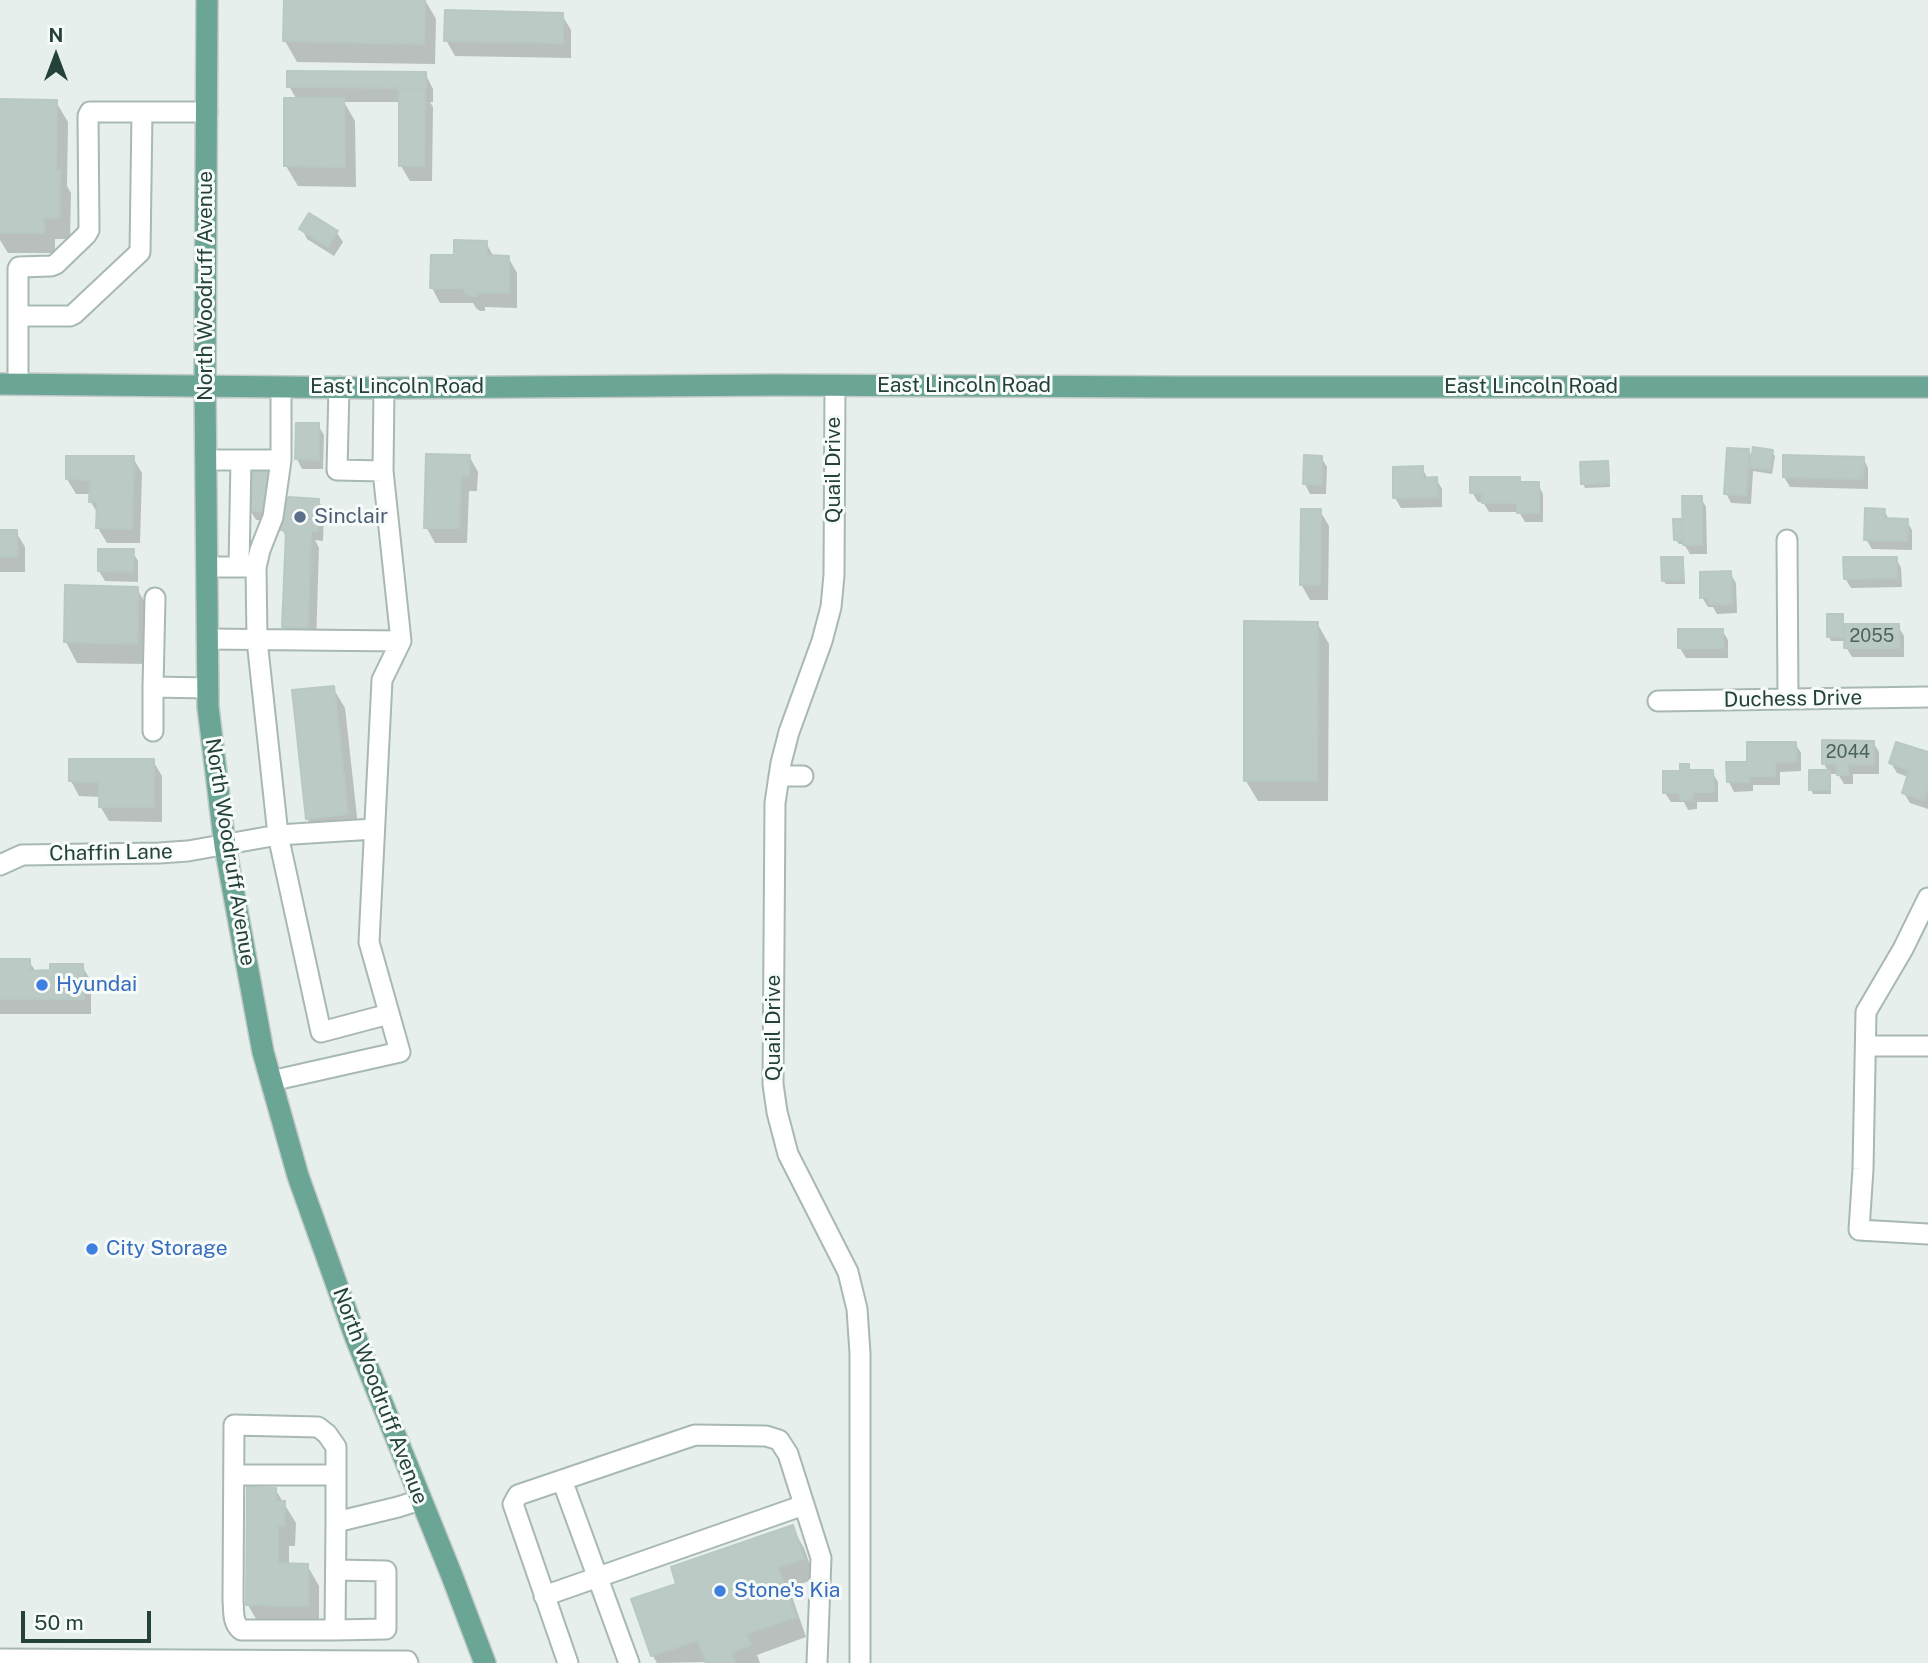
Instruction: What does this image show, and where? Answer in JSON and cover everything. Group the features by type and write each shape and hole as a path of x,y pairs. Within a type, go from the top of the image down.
{"main road":[{"name":"North Woodruff Avenue","path":"207,0 205,386 208,707 225,846 262,1052 298,1175 355,1336 485,1663"},
{"name":"East Lincoln Road","path":"9,384 384,388 835,385 1928,387"}],"street":[{"path":"9,384 18,316 19,267 56,264 89,230 90,112 207,112"},
{"path":"18,316 74,314 141,252 142,112"},
{"name":"Quail Drive","path":"835,385 834,575 831,607 822,641 789,732 775,803 773,1084 788,1154 848,1272 857,1309 860,1353 860,1663"},
{"path":"247,567 260,550 273,516 281,460 281,387"},
{"path":"339,387 337,470 383,471"},
{"path":"271,1081 400,1052 369,942 382,680 401,641 383,471 384,388"},
{"path":"206,460 281,460"},
{"path":"241,460 247,567 278,835 321,1032 389,1014"},
{"path":"1787,540 1788,698"},
{"path":"207,567 247,567"},
{"path":"153,731 155,598"},
{"path":"208,639 401,641"},
{"path":"153,687 208,688"},
{"name":"Duchess Drive","path":"1658,701 1928,697"},
{"path":"779,776 803,776"},
{"name":"Chaffin Lane","path":"0,865 22,855 159,853 225,846 278,835 374,829"},
{"path":"1928,898 1903,949 1866,1012 1859,1230 1928,1234"},
{"path":"1866,1046 1928,1046"},
{"path":"335,1630 336,1447 318,1427 234,1425 233,1600 236,1626 241,1630 335,1630 386,1629 386,1571 336,1570"},
{"path":"568,1663 513,1504 518,1495 695,1435 766,1436 779,1440 788,1454 821,1558 812,1661"},
{"path":"234,1475 336,1475"},
{"path":"562,1480 629,1663"},
{"path":"337,1522 420,1500"},
{"path":"544,1596 804,1506"},
{"path":"2,1660 408,1663"}],"building":[{"path":"284,0 425,0 424,44 283,41"},
{"path":"445,10 563,13 563,43 444,41"},
{"path":"287,71 426,72 426,88 287,87"},
{"path":"399,90 425,90 424,166 399,166"},
{"path":"284,98 344,98 345,167 284,166"},
{"path":"0,99 57,100 56,170 60,170 59,218 44,218 44,233 0,233"},
{"path":"309,213 338,231 328,247 299,229"},
{"path":"454,240 487,241 487,255 509,256 509,293 477,293 477,296 470,296 463,288 430,288 431,255 454,255"},
{"path":"296,423 319,423 319,460 295,459"},
{"path":"1753,447 1773,450 1770,470 1750,467"},
{"path":"1727,448 1749,449 1746,495 1724,494"},
{"path":"426,454 470,455 469,476 461,476 459,528 424,528"},
{"path":"1304,455 1322,456 1322,485 1303,484"},
{"path":"1783,455 1864,457 1863,479 1783,477"},
{"path":"66,456 134,456 132,529 96,528 97,502 89,502 90,480 66,479"},
{"path":"1608,461 1609,483 1581,484 1580,462"},
{"path":"1423,466 1423,478 1437,477 1438,497 1393,498 1393,467"},
{"path":"249,471 270,471 269,511 248,511"},
{"path":"1470,477 1520,477 1520,482 1539,482 1539,513 1517,513 1517,503 1482,503 1482,493 1470,493"},
{"path":"1682,496 1702,496 1702,545 1683,545"},
{"name":"Sinclair","path":"289,497 319,499 318,531 280,530 281,504"},
{"path":"1865,508 1885,509 1884,518 1908,519 1907,541 1864,540"},
{"path":"1301,509 1321,509 1320,585 1300,585"},
{"path":"1673,519 1681,519 1682,540 1674,540"},
{"path":"0,530 17,530 17,557 0,557"},
{"path":"286,530 311,531 308,628 282,627"},
{"path":"98,549 134,549 133,572 98,571"},
{"path":"1661,557 1683,557 1683,580 1662,581"},
{"path":"1843,557 1897,557 1897,578 1844,579"},
{"path":"1731,571 1732,604 1709,604 1709,597 1700,598 1700,572"},
{"path":"65,585 138,587 137,644 64,642"},
{"path":"1827,614 1843,614 1843,637 1827,637"},
{"path":"1244,621 1318,622 1317,781 1244,781"},
{"path":"1845,624 1899,624 1899,648 1844,648"},
{"path":"1678,629 1723,629 1723,648 1678,648"},
{"path":"334,686 348,814 306,819 292,690"},
{"path":"1822,740 1874,741 1874,764 1848,764 1848,775 1837,775 1837,764 1822,764"},
{"path":"1747,742 1796,742 1796,762 1775,762 1775,776 1749,776 1749,782 1727,782 1726,762 1747,762"},
{"path":"1896,742 1928,752 1928,788 1924,800 1902,793 1909,770 1889,763"},
{"path":"69,759 154,759 154,807 99,807 99,782 69,781"},
{"path":"1680,764 1689,764 1689,770 1713,770 1714,792 1692,792 1692,800 1680,800 1680,793 1663,793 1663,771 1680,771"},
{"path":"1809,770 1830,770 1830,790 1809,790"},
{"name":"Hyundai","path":"0,959 30,959 30,971 50,970 50,964 83,964 84,999 0,999"},
{"path":"247,1487 276,1488 276,1501 285,1501 284,1526 278,1525 278,1563 308,1564 308,1606 246,1605"},
{"name":"Stone's Kia","path":"793,1525 804,1559 778,1567 796,1617 746,1634 751,1645 731,1652 735,1663 706,1663 698,1640 651,1656 631,1599 676,1584 671,1567"}],"place":[{"name":"Sinclair","path":"300,517"},
{"name":"Hyundai","path":"42,985"},
{"name":"City Storage","path":"92,1249"},
{"name":"Stone's Kia","path":"720,1591"}]}
